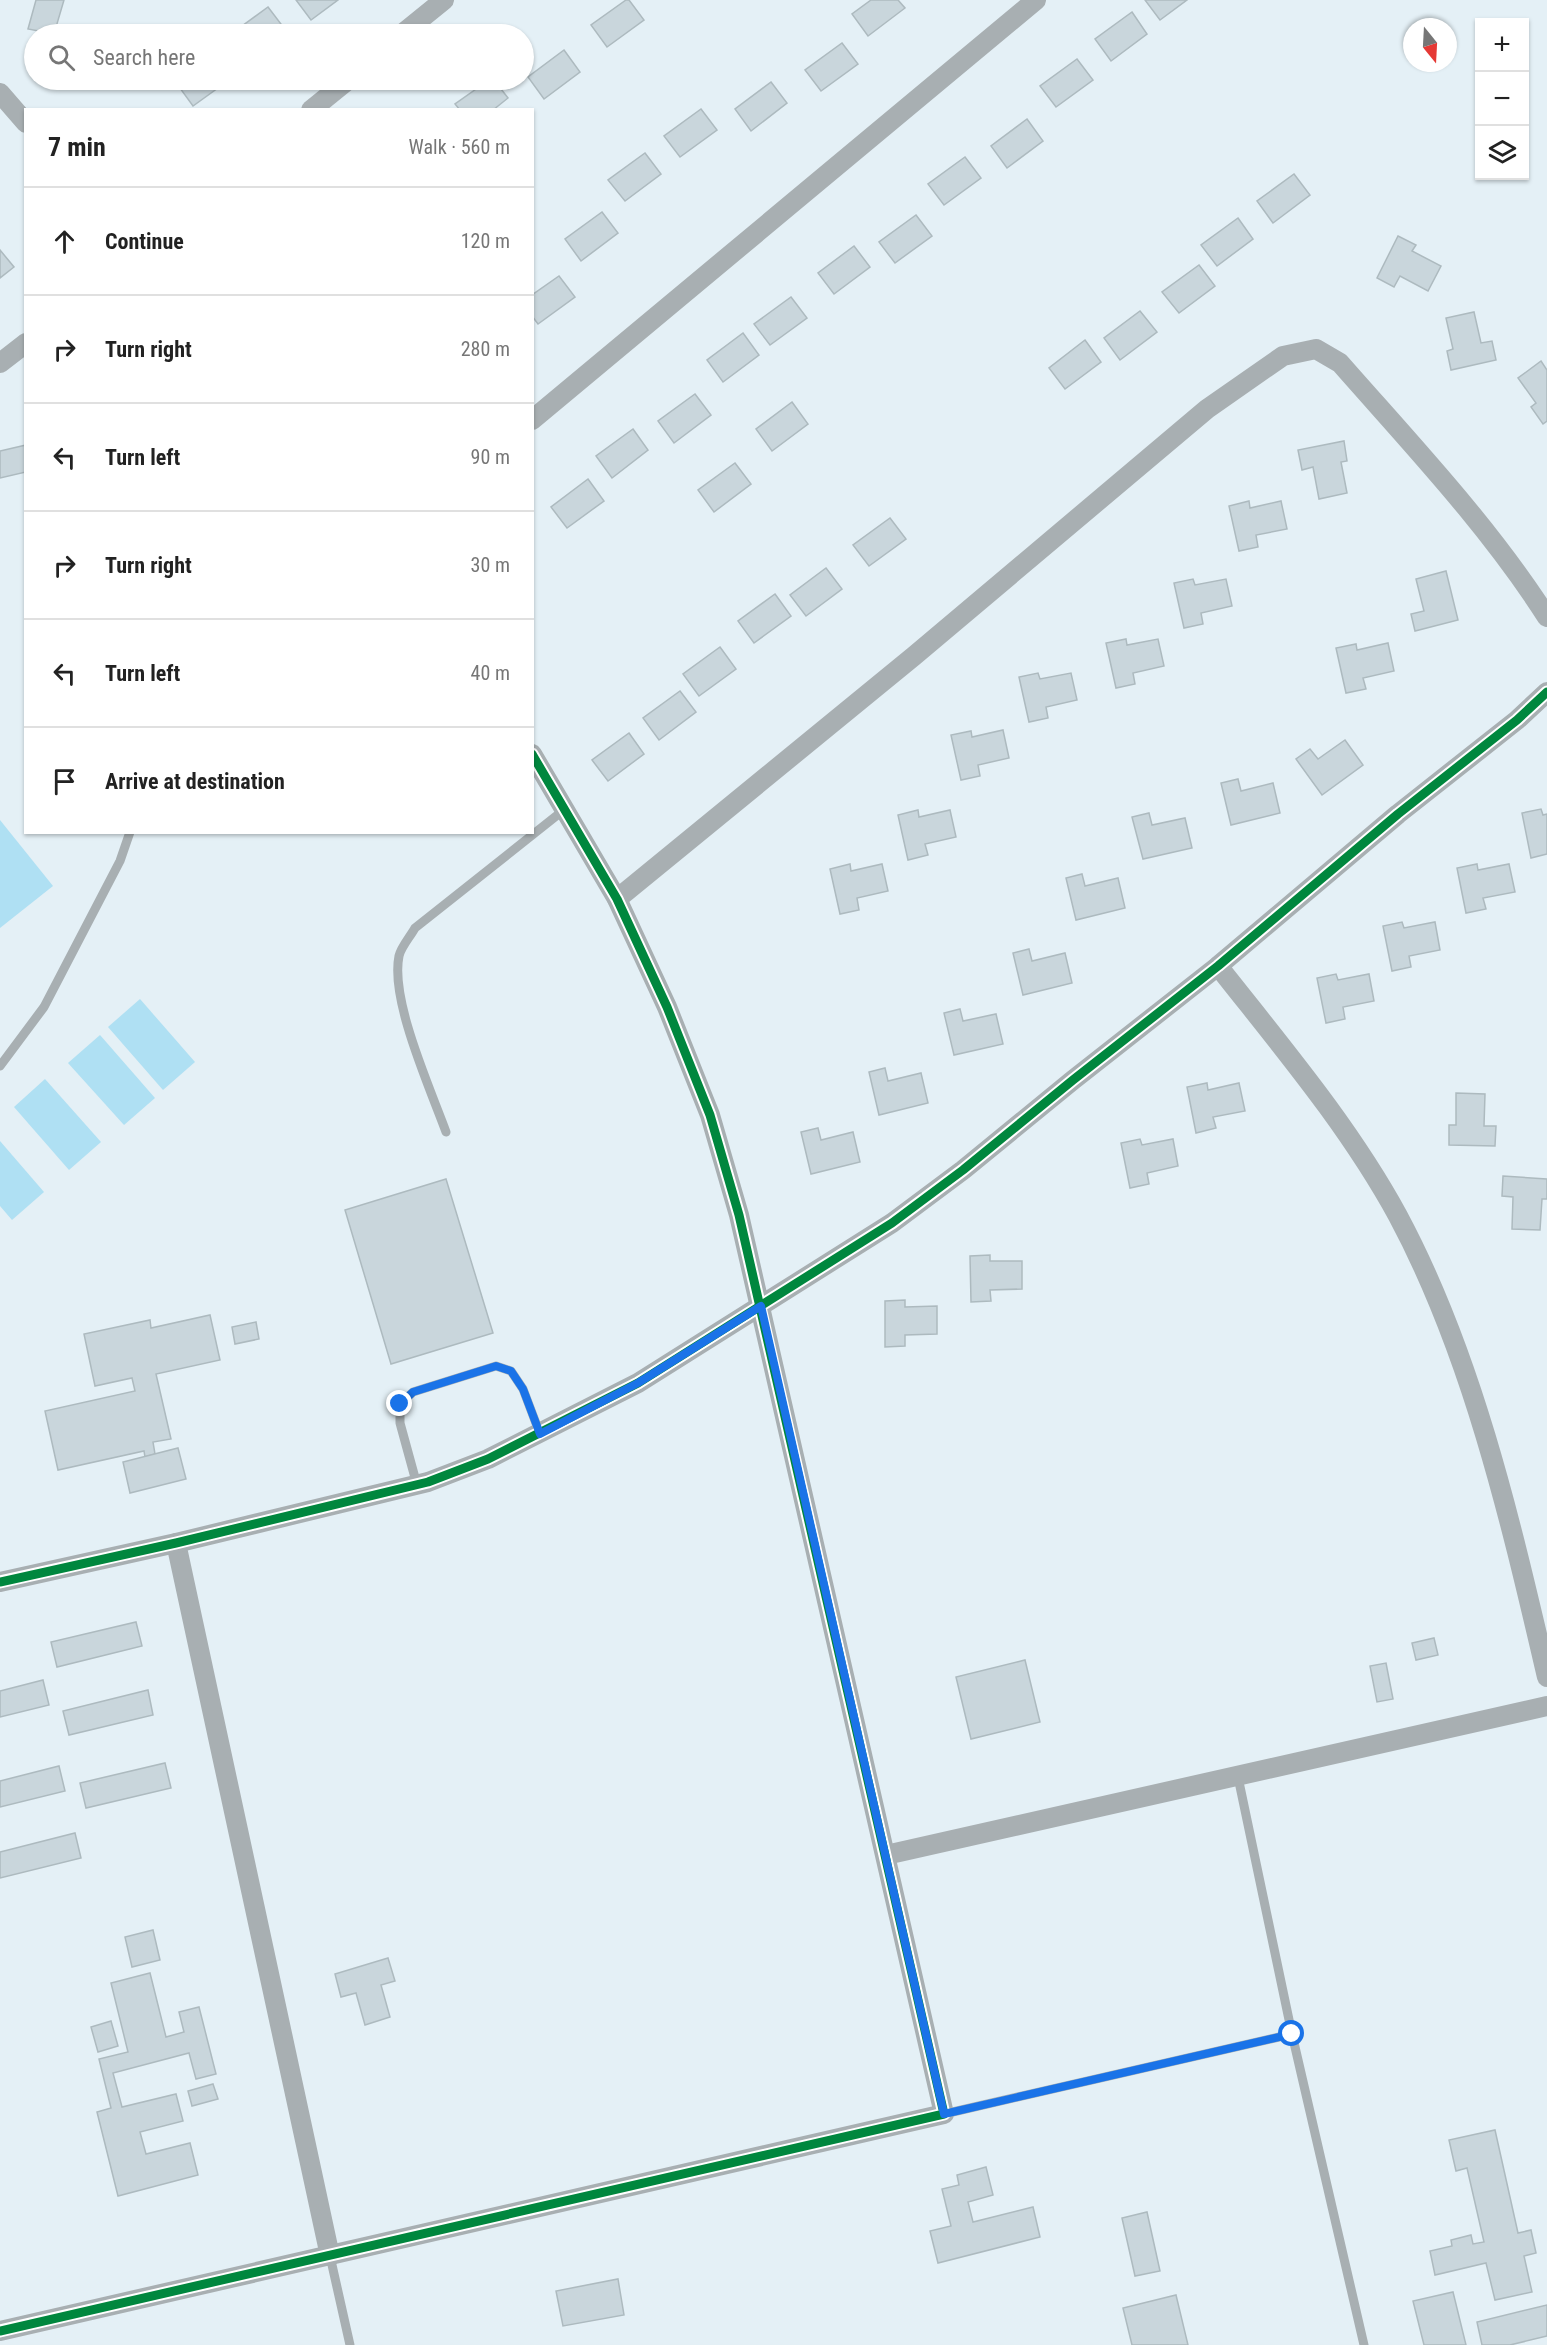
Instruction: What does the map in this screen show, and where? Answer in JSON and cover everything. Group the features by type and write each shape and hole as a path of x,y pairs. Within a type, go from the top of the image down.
{"street":[{"path":"414,24 444,0"},
{"path":"534,418 1036,0"},
{"path":"313,108 336,90"},
{"path":"0,93 24,121"},
{"path":"0,363 24,345"},
{"path":"617,899 914,657 1207,409 1283,356 1317,350 1340,363 1481,527 1518,573 1547,617"},
{"path":"0,1582 176,1543 417,1485 488,1459 638,1383 892,1223 963,1170 1072,1080 1218,966 1398,814 1517,720 1547,692"},
{"path":"0,2331 944,2114 761,1306 739,1215 710,1115 667,1007 617,899 534,757"},
{"path":"1218,966 1308,1080 1360,1154 1397,1215 1435,1291 1469,1387 1513,1530 1547,1677"},
{"path":"176,1543 330,2256"},
{"path":"886,1855 1547,1706"}],"lane":[{"path":"534,834 565,809"},
{"path":"0,1066 44,1007 120,861 129,834"},
{"path":"446,1132 403,1010 397,974 399,953 415,928 533,834"},
{"path":"417,1485 400,1423 400,1404 413,1392 496,1366 511,1371 523,1389 540,1434"},
{"path":"1238,1776 1292,2034 1364,2345"},
{"path":"944,2114 1292,2034"},
{"path":"330,2256 350,2345"}],"shaded area":[{"path":"0,820 53,886 0,928"},
{"path":"140,999 195,1062 163,1090 108,1027"},
{"path":"100,1035 155,1098 124,1125 68,1063"},
{"path":"45,1079 101,1142 69,1170 14,1107"},
{"path":"0,1141 44,1192 12,1220 0,1206"}],"building":[{"path":"36,0 64,0 57,24 29,24"},
{"path":"296,0 338,0 311,20"},
{"path":"629,0 644,20 607,47 591,25"},
{"path":"871,0 898,0 905,8 868,36 852,14"},
{"path":"1145,0 1187,0 1160,20"},
{"path":"268,7 281,24 245,24"},
{"path":"1132,12 1147,34 1111,61 1095,39"},
{"path":"842,43 858,64 821,91 805,70"},
{"path":"564,50 580,72 544,99 534,85 534,72"},
{"path":"1077,59 1093,80 1056,107 1040,86"},
{"path":"771,82 787,103 751,131 735,109"},
{"path":"181,90 215,90 193,106"},
{"path":"475,90 502,90 508,98 496,108 458,108 455,104"},
{"path":"701,109 717,130 680,157 664,136"},
{"path":"1027,119 1043,141 1007,168 991,146"},
{"path":"645,153 661,174 625,201 608,180"},
{"path":"965,157 981,178 944,205 928,184"},
{"path":"1294,174 1310,195 1273,223 1257,201"},
{"path":"602,212 618,233 581,261 565,239"},
{"path":"916,215 932,236 895,263 879,242"},
{"path":"1238,218 1253,239 1217,266 1201,245"},
{"path":"1398,236 1416,245 1412,251 1441,266 1428,291 1400,276 1394,287 1377,278"},
{"path":"854,246 870,267 834,294 818,273"},
{"path":"0,250 14,267 0,278"},
{"path":"1199,265 1215,286 1179,313 1162,292"},
{"path":"559,276 575,297 538,324 534,319 534,294"},
{"path":"791,297 807,318 770,345 754,324"},
{"path":"1140,311 1157,332 1120,360 1104,338"},
{"path":"1474,312 1481,343 1492,341 1496,360 1451,370 1447,351 1453,349 1446,318"},
{"path":"743,333 759,355 723,382 707,360"},
{"path":"1085,340 1101,362 1065,389 1049,368"},
{"path":"1541,361 1547,370 1547,421 1543,424 1531,407 1536,403 1518,378"},
{"path":"695,394 711,415 674,443 658,421"},
{"path":"792,402 808,424 772,451 756,429"},
{"path":"633,429 648,450 612,478 596,456"},
{"path":"1344,441 1347,461 1341,462 1347,493 1319,499 1313,467 1302,470 1298,450"},
{"path":"24,445 24,472 0,478 0,451"},
{"path":"735,463 751,484 714,512 698,490"},
{"path":"588,479 604,501 567,528 551,507"},
{"path":"1249,501 1250,508 1281,501 1287,529 1256,535 1258,547 1239,551 1229,506"},
{"path":"890,518 906,539 869,566 853,545"},
{"path":"826,568 842,589 806,616 790,595"},
{"path":"1446,571 1458,620 1415,631 1411,614 1424,611 1416,579"},
{"path":"1193,579 1195,585 1226,579 1232,606 1201,613 1203,624 1184,628 1174,583"},
{"path":"775,594 791,616 754,643 738,621"},
{"path":"1126,639 1127,645 1158,639 1164,666 1133,673 1135,684 1116,688 1106,643"},
{"path":"1388,643 1394,671 1363,678 1366,689 1346,693 1336,648 1356,644 1357,650"},
{"path":"720,647 736,669 699,696 683,674"},
{"path":"1038,673 1040,679 1071,673 1077,700 1046,707 1048,718 1029,722 1019,677"},
{"path":"680,691 696,712 659,740 643,718"},
{"path":"1003,730 1009,758 978,765 980,776 961,780 951,735 971,731 972,737"},
{"path":"629,733 644,754 608,781 592,760"},
{"path":"1345,740 1363,765 1322,795 1296,759 1310,749 1318,759"},
{"path":"1238,779 1241,791 1273,783 1280,813 1231,825 1221,783"},
{"path":"1541,809 1543,815 1547,814 1547,854 1531,858 1522,813"},
{"path":"918,810 919,817 950,810 956,837 925,844 928,855 908,860 898,815"},
{"path":"1149,813 1152,825 1185,818 1192,848 1143,859 1132,817"},
{"path":"850,864 851,871 882,864 888,891 857,898 859,910 840,914 830,869"},
{"path":"1477,864 1478,870 1509,864 1515,892 1483,898 1486,909 1466,913 1457,868"},
{"path":"1082,874 1085,886 1118,878 1125,908 1076,920 1066,878"},
{"path":"1402,922 1404,928 1435,922 1440,950 1409,956 1411,967 1392,971 1383,926"},
{"path":"1029,949 1032,961 1065,953 1072,983 1023,995 1013,953"},
{"path":"1336,974 1338,980 1369,974 1374,1001 1343,1007 1345,1019 1326,1023 1317,978"},
{"path":"960,1009 963,1021 996,1014 1003,1044 954,1055 944,1013"},
{"path":"885,1068 888,1081 921,1073 928,1103 879,1115 869,1072"},
{"path":"1207,1083 1208,1090 1239,1083 1245,1111 1213,1117 1216,1128 1196,1133 1187,1087"},
{"path":"1456,1093 1485,1094 1484,1126 1496,1126 1495,1146 1449,1145 1449,1125 1456,1125"},
{"path":"818,1128 821,1140 853,1132 860,1162 811,1174 801,1132"},
{"path":"1140,1139 1142,1145 1173,1139 1178,1166 1147,1173 1149,1184 1130,1188 1121,1143"},
{"path":"1503,1176 1547,1179 1547,1199 1542,1199 1540,1230 1512,1229 1513,1197 1502,1196"},
{"path":"446,1179 493,1333 391,1364 345,1210"},
{"path":"990,1255 990,1261 1022,1261 1022,1289 990,1290 991,1301 971,1302 970,1256"},
{"path":"905,1300 905,1307 937,1306 937,1334 905,1335 905,1346 885,1347 885,1301"},
{"path":"210,1315 220,1360 156,1374 171,1439 153,1442 155,1454 145,1457 144,1451 58,1470 45,1411 135,1391 132,1378 95,1386 84,1334 150,1320 151,1328"},
{"path":"256,1322 259,1339 235,1344 232,1327"},
{"path":"178,1448 186,1479 130,1493 123,1462"},
{"path":"136,1622 142,1646 57,1667 51,1642"},
{"path":"1434,1638 1438,1655 1416,1660 1412,1643"},
{"path":"1025,1660 1040,1722 971,1739 956,1677"},
{"path":"1386,1663 1393,1699 1377,1702 1370,1666"},
{"path":"43,1680 49,1705 0,1717 0,1691"},
{"path":"148,1690 153,1715 69,1735 63,1711"},
{"path":"165,1763 171,1788 86,1808 80,1783"},
{"path":"59,1766 65,1791 0,1807 0,1781"},
{"path":"75,1833 81,1858 0,1878 0,1852"},
{"path":"153,1930 160,1960 132,1967 125,1937"},
{"path":"388,1958 395,1981 381,1985 390,2017 365,2025 356,1993 341,1997 335,1974"},
{"path":"150,1973 166,2037 184,2032 179,2012 199,2007 216,2074 196,2079 189,2053 113,2073 122,2107 176,2094 183,2121 140,2132 146,2154 190,2143 198,2175 118,2196 97,2112 111,2108 99,2059 128,2052 111,1983"},
{"path":"111,2021 118,2046 98,2052 91,2027"},
{"path":"213,2084 218,2099 192,2106 188,2091"},
{"path":"1495,2130 1518,2233 1531,2230 1536,2253 1524,2256 1532,2292 1495,2300 1486,2263 1435,2275 1430,2251 1452,2246 1451,2240 1471,2235 1473,2244 1484,2242 1467,2168 1456,2171 1449,2140"},
{"path":"986,2167 993,2195 968,2202 973,2222 1033,2207 1040,2237 938,2263 930,2231 951,2226 942,2189 959,2185 957,2175"},
{"path":"1147,2212 1160,2271 1135,2276 1122,2218"},
{"path":"618,2279 624,2315 563,2326 556,2291"},
{"path":"1453,2292 1466,2345 1424,2345 1413,2301"},
{"path":"1176,2295 1188,2345 1132,2345 1123,2308"},
{"path":"1547,2305 1547,2336 1510,2345 1482,2345 1477,2322"}],"cycle path":[{"path":"0,1582 176,1543 428,1482 488,1459 638,1383 892,1223 963,1170 1218,966 1398,814 1517,720 1547,692"},
{"path":"0,2331 944,2114 739,1215 710,1115 667,1007 617,899 534,757"}],"route":[{"path":"400,1404 413,1392 496,1366 511,1371 523,1389 540,1434 638,1383 761,1306 944,2114 1292,2034"}]}
